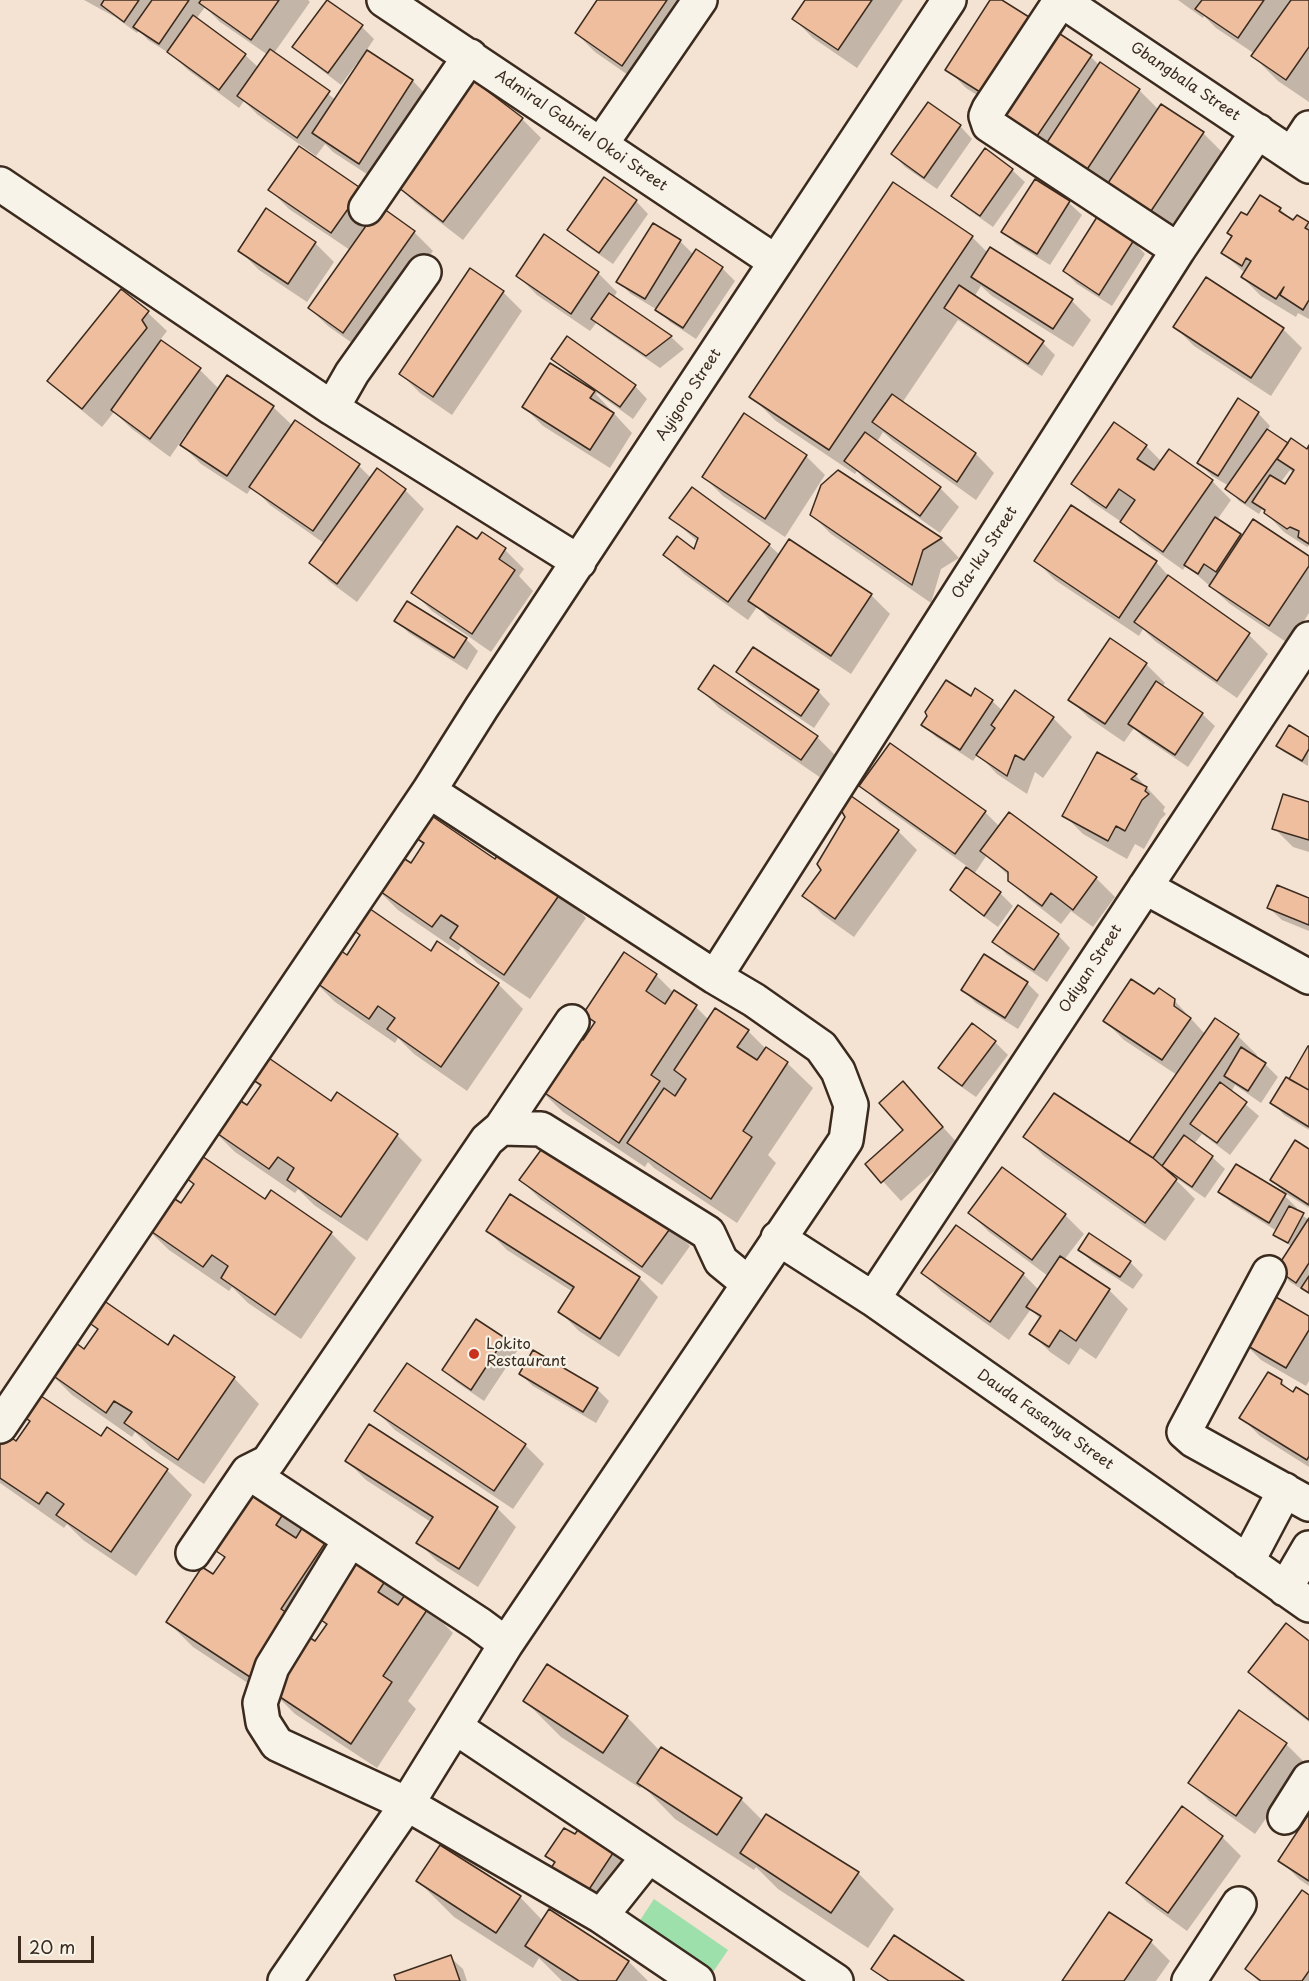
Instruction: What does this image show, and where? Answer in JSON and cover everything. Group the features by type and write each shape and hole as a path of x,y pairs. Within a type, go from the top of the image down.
{"street":[{"name":"Admiral Gabriel Okoi Street","path":"384,0 776,262"},
{"path":"601,144 700,0"},
{"name":"Ayigoro Street","path":"0,1426 429,791 482,707 949,0"},
{"path":"1061,0 989,109 986,116 989,125 1178,250"},
{"name":"Gbangbala Street","path":"1061,0 1258,131 1303,149"},
{"path":"366,208 470,56"},
{"name":"Ota-Iku Street","path":"715,977 1178,250 1258,131"},
{"path":"0,184 332,408 579,562"},
{"path":"332,408 352,373 424,272"},
{"name":"Odiyan Street","path":"873,1299 1309,639"},
{"path":"285,1981 407,1804 506,1644 846,1140 851,1105 838,1071 821,1047 754,1000 429,791"},
{"path":"1145,887 1309,977"},
{"path":"193,1553 248,1472 268,1462 487,1140 501,1128 572,1022"},
{"path":"501,1128 541,1129 708,1233 721,1261 749,1284"},
{"name":"Dauda Fasanya Street","path":"778,1238 873,1299 1297,1597"},
{"path":"1247,1562 1297,1497 1192,1440 1185,1432 1269,1273"},
{"path":"248,1472 506,1644"},
{"path":"351,1540 272,1667 260,1703 262,1722 277,1744 407,1804 601,1916 697,1981"},
{"path":"1297,1597 1309,1548"},
{"path":"455,1727 836,1981"},
{"path":"1285,1817 1309,1779"},
{"path":"601,1916 648,1857"},
{"path":"1189,1981 1239,1904"}],"green space":[{"path":"654,1899 728,1950 707,1981 629,1937"}],"building":[{"path":"104,0 139,0 124,22 101,5"},
{"path":"152,0 189,0 159,44 133,27"},
{"path":"201,0 279,0 251,40 199,3"},
{"path":"327,0 363,25 328,73 292,47"},
{"path":"597,0 667,0 622,66 575,33"},
{"path":"805,0 872,0 838,50 792,19"},
{"path":"990,0 1002,0 1029,17 980,92 945,70"},
{"path":"1202,0 1264,0 1238,38 1195,9"},
{"path":"1291,0 1309,0 1309,47 1286,80 1251,56"},
{"path":"193,15 246,54 219,90 167,52"},
{"path":"1054,30 1092,55 1037,136 999,110"},
{"path":"270,49 330,91 297,138 237,96"},
{"path":"367,50 413,80 359,164 312,133"},
{"path":"1100,62 1140,89 1086,171 1046,144"},
{"path":"473,80 523,118 443,222 394,184"},
{"path":"928,102 961,125 924,178 891,154"},
{"path":"1161,104 1204,132 1149,214 1106,186"},
{"path":"299,146 362,189 331,233 268,190"},
{"path":"985,148 1013,169 980,216 951,196"},
{"path":"604,177 637,200 599,253 567,230"},
{"path":"1035,179 1070,201 1037,254 1001,232"},
{"path":"893,182 973,236 829,450 749,397"},
{"path":"1260,195 1281,208 1279,211 1293,220 1297,215 1309,222 1305,228 1309,230 1309,300 1303,310 1280,295 1284,287 1276,299 1241,277 1251,261 1246,258 1242,266 1221,253 1232,236 1227,233 1241,212 1247,215"},
{"path":"380,206 415,231 343,333 308,308"},
{"path":"266,208 316,242 288,284 238,251"},
{"path":"1097,217 1134,240 1099,295 1063,271"},
{"path":"653,223 681,240 645,299 616,282"},
{"path":"544,234 599,272 571,314 516,276"},
{"path":"990,247 1073,299 1053,329 971,277"},
{"path":"696,249 723,267 683,328 655,310"},
{"path":"470,268 504,291 433,397 399,374"},
{"path":"1206,277 1284,328 1251,378 1173,327"},
{"path":"959,285 1044,341 1028,364 944,308"},
{"path":"121,289 149,311 142,320 147,328 82,409 47,381"},
{"path":"609,293 672,336 646,356 591,319"},
{"path":"567,336 636,385 620,407 551,359"},
{"path":"161,340 201,368 150,439 111,410"},
{"path":"550,363 595,391 590,398 614,413 590,450 522,407"},
{"path":"227,375 274,406 227,476 180,445"},
{"path":"892,394 976,453 957,482 872,422"},
{"path":"1238,398 1259,412 1218,476 1197,463"},
{"path":"744,413 807,455 765,519 702,477"},
{"path":"295,420 360,464 313,531 249,487"},
{"path":"1114,422 1147,445 1137,459 1154,470 1169,449 1213,480 1163,552 1120,522 1135,500 1119,489 1106,508 1071,484"},
{"path":"1267,429 1288,443 1245,503 1225,489"},
{"path":"865,432 941,487 920,516 844,461"},
{"path":"1291,438 1307,449 1309,445 1309,544 1298,537 1299,531 1290,527 1287,529 1252,502 1270,475 1285,484 1294,470 1277,459"},
{"path":"377,468 406,489 337,584 309,563"},
{"path":"838,470 942,538 923,550 912,585 810,515 821,485"},
{"path":"692,487 770,544 728,602 663,555 677,536 694,549 698,538 669,518"},
{"path":"1071,505 1157,561 1119,618 1034,561"},
{"path":"1215,517 1241,534 1216,572 1204,564 1198,574 1184,565"},
{"path":"1253,519 1309,556 1309,566 1269,626 1209,586"},
{"path":"457,526 477,539 482,532 506,548 499,559 515,570 472,634 411,593"},
{"path":"789,539 872,594 831,656 748,601"},
{"path":"1168,575 1250,633 1217,681 1134,622"},
{"path":"407,601 467,638 454,658 394,621"},
{"path":"1110,638 1147,663 1105,724 1068,700"},
{"path":"753,647 819,690 801,716 736,672"},
{"path":"714,665 818,736 801,760 698,689"},
{"path":"946,680 971,696 975,688 993,700 960,750 921,725 927,716 925,712"},
{"path":"1156,681 1203,713 1175,755 1128,724"},
{"path":"1015,690 1054,717 1024,760 1015,755 1007,776 976,755 995,728 991,725"},
{"path":"1289,725 1309,737 1309,749 1302,761 1276,746"},
{"path":"890,743 986,811 955,854 859,786"},
{"path":"1097,752 1137,774 1131,779 1147,787 1145,791 1149,794 1142,800 1125,831 1116,826 1108,841 1062,816"},
{"path":"847,793 899,830 835,919 802,896 821,870 817,864 845,817 838,805"},
{"path":"1283,794 1309,802 1309,840 1272,829"},
{"path":"426,812 495,859 501,850 562,891 504,975 450,938 458,926 441,915 432,927 371,885 394,852 411,863 424,843 411,835"},
{"path":"1009,812 1097,877 1073,910 1051,893 1042,906 1008,881 1008,872 980,851"},
{"path":"966,867 1001,892 984,916 950,890"},
{"path":"1277,885 1309,898 1309,925 1267,908"},
{"path":"363,904 431,951 437,941 499,983 441,1067 387,1029 395,1018 378,1006 369,1019 308,977 330,943 347,955 360,935 348,926"},
{"path":"1018,905 1059,934 1034,970 992,942"},
{"path":"624,952 657,974 646,991 665,1004 674,990 697,1005 651,1075 660,1081 619,1143 536,1087 572,1032 583,1040 595,1022 583,1014"},
{"path":"984,954 1028,982 1005,1018 961,990"},
{"path":"1131,979 1154,994 1159,988 1175,999 1174,1006 1191,1018 1162,1060 1103,1021"},
{"path":"715,1008 749,1030 737,1047 757,1060 766,1047 788,1062 743,1131 752,1137 711,1199 627,1143 664,1088 675,1096 686,1079 674,1070"},
{"path":"1215,1018 1239,1034 1153,1158 1129,1142"},
{"path":"972,1023 996,1041 962,1086 938,1068"},
{"path":"1309,1046 1309,1090 1289,1079"},
{"path":"1241,1047 1266,1063 1248,1091 1224,1076"},
{"path":"263,1054 331,1101 337,1092 398,1134 341,1217 287,1180 294,1168 278,1157 269,1169 208,1127 230,1094 247,1105 261,1085 248,1077"},
{"path":"1286,1077 1309,1090 1309,1127 1270,1103"},
{"path":"903,1081 943,1127 881,1183 865,1164 903,1130 879,1103"},
{"path":"1220,1082 1247,1102 1217,1143 1190,1124"},
{"path":"1054,1093 1153,1158 1177,1179 1145,1223 1023,1137"},
{"path":"1184,1135 1213,1156 1192,1187 1162,1166"},
{"path":"549,1139 672,1226 642,1267 519,1180"},
{"path":"1295,1140 1309,1149 1309,1205 1270,1180"},
{"path":"196,1152 265,1199 271,1190 332,1232 275,1315 221,1278 228,1266 212,1255 203,1267 142,1225 164,1192 181,1203 194,1184 182,1175"},
{"path":"1236,1164 1286,1194 1269,1223 1218,1192"},
{"path":"1002,1167 1066,1214 1032,1260 968,1213"},
{"path":"510,1194 640,1277 600,1339 558,1312 574,1287 486,1231"},
{"path":"1289,1206 1304,1213 1288,1243 1273,1235"},
{"path":"1309,1218 1309,1263 1296,1283 1276,1269"},
{"path":"956,1225 1024,1273 990,1322 921,1273"},
{"path":"1089,1233 1131,1261 1120,1277 1078,1250"},
{"path":"1060,1256 1110,1289 1076,1341 1060,1330 1049,1347 1029,1334 1041,1316 1026,1307"},
{"path":"1309,1276 1309,1293 1301,1288"},
{"path":"1269,1293 1309,1316 1309,1330 1286,1368 1241,1342"},
{"path":"100,1298 168,1345 174,1335 235,1377 178,1460 124,1423 132,1412 114,1401 106,1413 45,1370 68,1337 84,1349 98,1329 85,1320"},
{"name":"Lokito Restaurant","path":"476,1319 505,1338 471,1390 442,1370"},
{"path":"533,1350 598,1388 583,1412 519,1374"},
{"path":"407,1363 526,1444 494,1491 374,1411"},
{"path":"1268,1372 1282,1380 1281,1384 1293,1392 1296,1387 1309,1395 1309,1456 1307,1460 1239,1418"},
{"path":"32,1390 101,1436 107,1427 168,1469 111,1552 56,1515 64,1504 47,1492 39,1504 0,1478 0,1429 16,1441 30,1421 17,1412"},
{"path":"369,1424 498,1507 459,1569 416,1543 433,1517 345,1461"},
{"path":"254,1486 287,1508 276,1525 296,1538 304,1525 327,1540 281,1609 290,1615 250,1677 166,1622 202,1567 213,1574 225,1557 213,1549"},
{"path":"356,1553 389,1575 378,1592 398,1605 407,1592 429,1607 383,1676 392,1682 351,1744 268,1689 304,1634 315,1641 327,1624 315,1616"},
{"path":"1286,1623 1309,1641 1309,1720 1248,1672"},
{"path":"547,1664 628,1716 603,1753 523,1701"},
{"path":"1239,1710 1287,1743 1236,1816 1188,1783"},
{"path":"661,1747 742,1798 717,1835 637,1783"},
{"path":"1182,1806 1223,1836 1168,1913 1126,1883"},
{"path":"766,1814 859,1872 831,1913 740,1853"},
{"path":"1309,1814 1309,1881 1278,1861"},
{"path":"582,1824 617,1847 584,1897 547,1874 555,1862 545,1856 564,1828 575,1834"},
{"path":"440,1845 521,1896 496,1933 416,1881"},
{"path":"1302,1890 1309,1895 1309,1971 1302,1981 1261,1981 1245,1969"},
{"path":"549,1909 629,1961 616,1981 579,1981 525,1946"},
{"path":"1109,1912 1152,1940 1124,1981 1062,1981"},
{"path":"894,1935 964,1981 889,1981 871,1969"},
{"path":"451,1955 460,1981 396,1981 394,1975"}],"place":[{"name":"Lokito Restaurant","path":"474,1354"}]}
